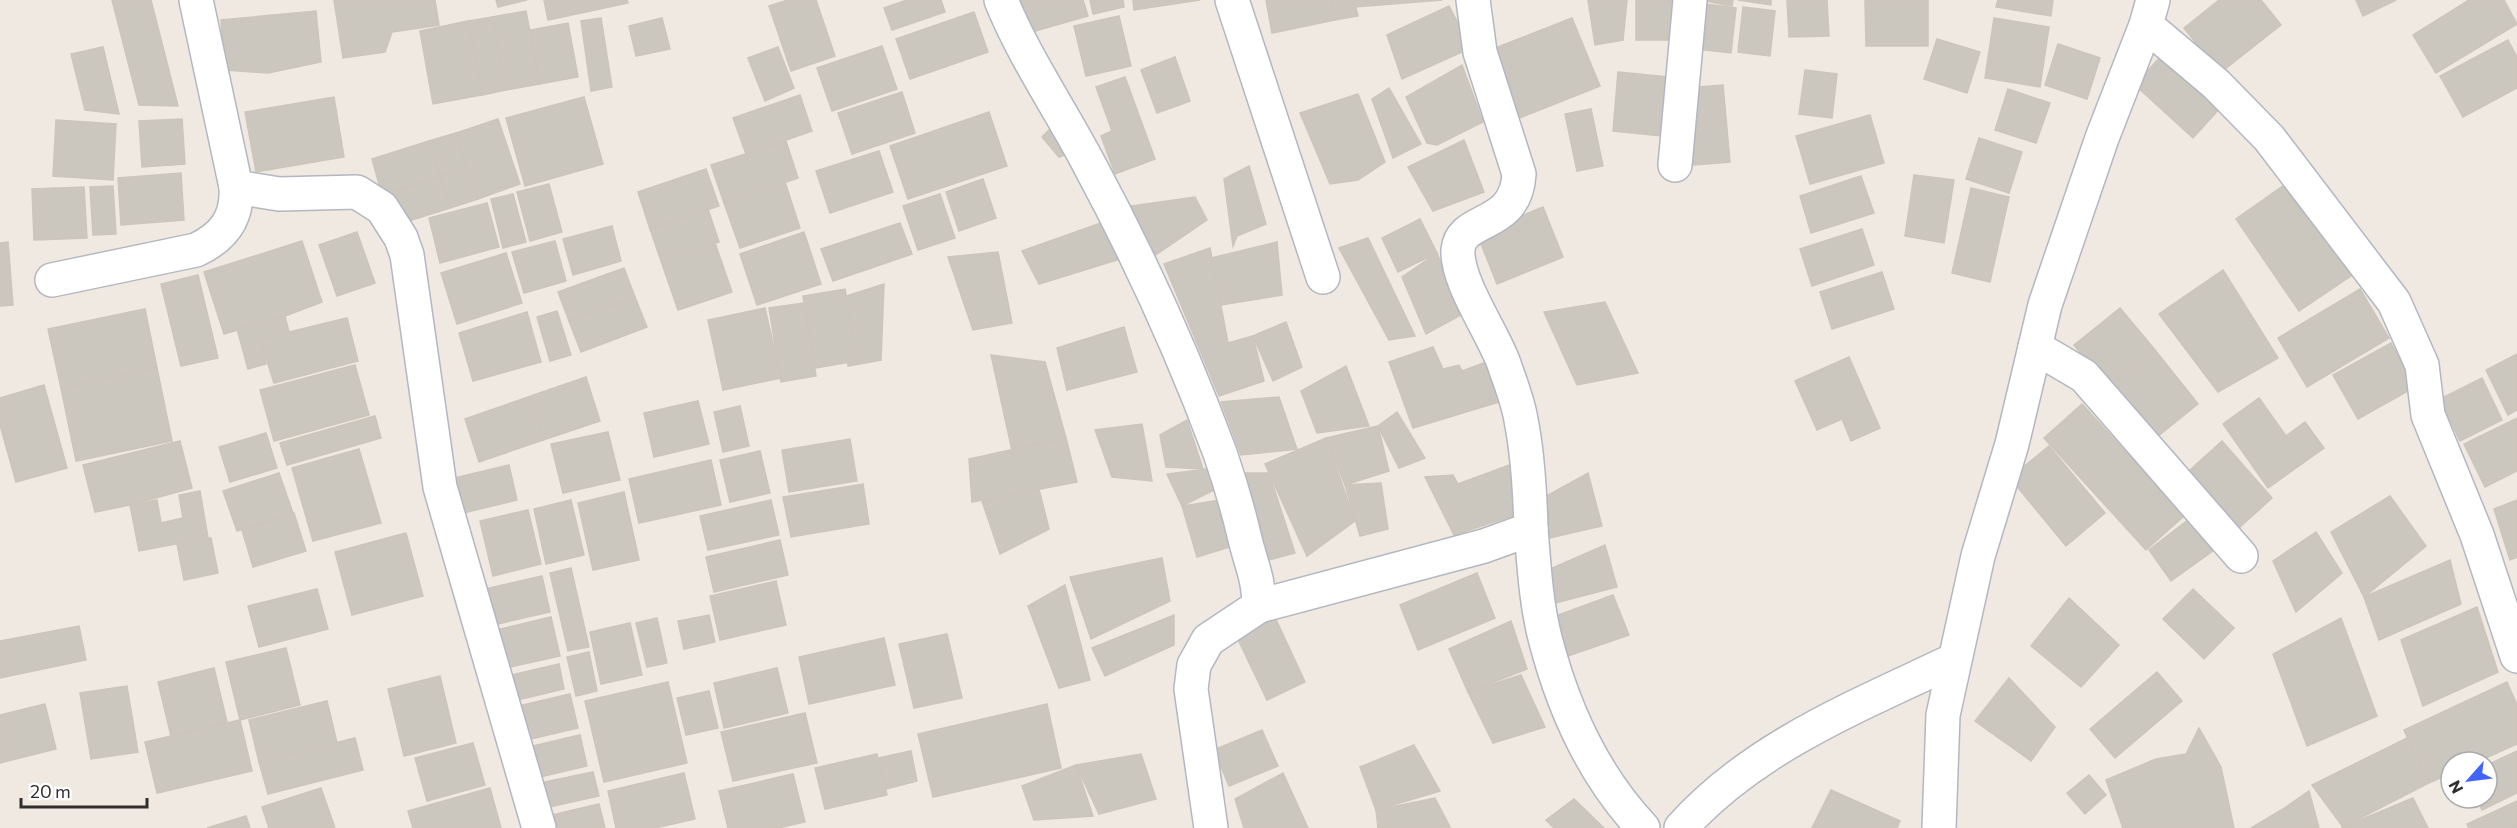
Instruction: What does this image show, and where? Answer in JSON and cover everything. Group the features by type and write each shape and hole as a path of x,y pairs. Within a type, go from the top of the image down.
{"street":[{"path":"52,280 196,250 213,242 229,226 237,202 236,186 196,0"},
{"path":"1001,0 1013,29 1089,164 1141,263 1192,377 1236,496 1246,542 1255,568 1259,606"},
{"path":"1232,0 1323,277"},
{"path":"1473,0 1480,52 1519,174 1518,190 1512,202 1504,211 1467,232 1461,239 1458,252 1464,279 1503,361 1521,419 1531,505 1531,529 1545,638 1570,716 1608,787 1644,828"},
{"path":"1675,165 1690,0"},
{"path":"1939,828 1943,715 1978,556 2012,444 2045,304 2098,149 2149,13 2269,138 2394,302 2422,365 2428,415 2477,535 2517,656"},
{"path":"236,186 279,194 357,192 382,208 401,238 407,255 440,487 539,828"},
{"path":"2035,347 2084,376 2241,556"},
{"path":"1211,828 1191,689 1194,664 1208,640 1259,606 1484,546 1531,529"},
{"path":"1681,828 1696,811 1759,762 1818,725 1954,660"}],"building":[{"path":"112,0 151,0 178,106 139,105"},
{"path":"334,0 435,0 439,25 392,32 385,52 343,58"},
{"path":"496,0 527,0 498,7"},
{"path":"544,0 627,0 628,3 548,20"},
{"path":"788,0 816,0 835,56 791,71 769,6"},
{"path":"907,0 941,0 945,12 892,30 884,8"},
{"path":"1018,0 1083,0 1088,16 1028,33"},
{"path":"1090,0 1123,0 1124,7 1093,14"},
{"path":"1133,0 1200,0 1134,10"},
{"path":"1266,0 1331,0 1335,20 1272,33"},
{"path":"1331,0 1354,0 1358,16 1335,20"},
{"path":"1355,0 1442,0 1355,7"},
{"path":"1588,0 1627,0 1623,40 1595,45"},
{"path":"1636,0 1673,0 1672,40 1636,40"},
{"path":"1700,0 1733,0 1732,6"},
{"path":"1738,0 1771,0 1771,5"},
{"path":"1787,0 1827,0 1829,36 1789,37"},
{"path":"1865,0 1928,0 1928,46 1866,46"},
{"path":"1998,0 2053,0 2051,16 1996,7"},
{"path":"2219,0 2261,0 2281,25 2220,73 2184,28"},
{"path":"2356,0 2396,0 2363,16"},
{"path":"2469,0 2504,0 2517,24 2436,73 2413,35"},
{"path":"1704,4 1736,8 1731,53 1698,49"},
{"path":"1449,6 1471,48 1402,79 1387,35"},
{"path":"1743,7 1775,11 1770,56 1738,52"},
{"path":"316,11 321,62 268,73 225,70 221,20"},
{"path":"526,11 540,84 506,90 492,17"},
{"path":"974,12 988,52 910,79 896,39"},
{"path":"1119,16 1131,66 1086,76 1074,26"},
{"path":"492,17 506,90 482,95 468,21"},
{"path":"601,18 612,87 591,91 581,21"},
{"path":"662,18 670,49 636,56 629,26"},
{"path":"1572,18 1600,86 1517,119 1490,50"},
{"path":"1994,18 2049,27 2040,87 1985,78"},
{"path":"468,21 482,95 433,104 420,31"},
{"path":"568,23 578,77 540,84 530,30"},
{"path":"1937,39 1980,52 1967,93 1924,79"},
{"path":"2508,40 2517,57 2517,88 2463,117 2440,76"},
{"path":"2058,44 2100,58 2087,99 2045,85"},
{"path":"882,46 897,89 832,111 817,68"},
{"path":"103,47 119,114 85,110 71,54"},
{"path":"778,47 794,88 765,101 748,58"},
{"path":"2162,55 2220,108 2193,138 2135,85"},
{"path":"1175,57 1190,101 1157,113 1141,70"},
{"path":"1462,65 1483,122 1437,145 1427,143 1406,97"},
{"path":"1805,70 1837,74 1832,118 1799,114"},
{"path":"1618,72 1668,77 1662,136 1613,131"},
{"path":"1125,77 1155,159 1115,174 1101,136 1112,131 1096,87"},
{"path":"1723,85 1730,162 1694,165 1687,88"},
{"path":"1389,88 1421,144 1393,158 1372,99"},
{"path":"2008,89 2050,103 2036,143 1995,130"},
{"path":"902,92 915,133 852,154 838,113"},
{"path":"1358,94 1385,162 1358,180 1330,184 1300,113"},
{"path":"800,95 812,131 746,154 733,118"},
{"path":"334,97 344,157 256,172 245,112"},
{"path":"584,97 603,164 525,186 506,118"},
{"path":"1591,109 1603,166 1577,171 1565,114"},
{"path":"989,112 1007,166 908,199 890,146"},
{"path":"1870,115 1884,163 1810,184 1796,136"},
{"path":"182,119 185,164 142,167 139,121"},
{"path":"498,119 520,184 478,199 456,133"},
{"path":"56,120 116,124 113,180 53,176"},
{"path":"1055,124 1067,154 1059,157 1042,137"},
{"path":"456,133 467,168 440,177 429,141"},
{"path":"1979,138 2022,152 2009,193 1966,179"},
{"path":"1464,140 1484,192 1433,211 1408,167"},
{"path":"429,141 440,177 382,195 372,159"},
{"path":"786,141 798,178 724,203 711,165"},
{"path":"879,151 893,192 830,213 816,171"},
{"path":"1249,166 1266,224 1237,236 1233,246 1224,179"},
{"path":"468,167 478,199 450,208 440,177"},
{"path":"706,169 719,206 650,229 638,192"},
{"path":"181,173 184,220 121,225 118,178"},
{"path":"1914,175 1954,180 1944,243 1905,236"},
{"path":"1861,176 1874,213 1811,233 1800,196"},
{"path":"440,177 450,208 393,226 383,195"},
{"path":"983,179 996,218 959,231 946,192"},
{"path":"785,182 800,228 740,248 724,203"},
{"path":"2287,183 2351,276 2299,311 2236,219"},
{"path":"549,184 562,232 530,241 517,192"},
{"path":"113,186 116,234 93,235 90,187"},
{"path":"84,187 87,238 34,240 32,189"},
{"path":"1971,188 2009,197 1990,282 1952,273"},
{"path":"513,194 526,242 503,248 491,199"},
{"path":"940,194 955,238 918,250 903,206"},
{"path":"1195,197 1207,220 1154,256 1124,207"},
{"path":"487,203 499,247 440,263 429,218"},
{"path":"1543,207 1563,257 1497,284 1477,234"},
{"path":"708,209 719,242 661,261 650,229"},
{"path":"1420,219 1437,253 1398,272 1382,238"},
{"path":"900,223 912,254 833,281 821,249"},
{"path":"1101,223 1120,259 1039,284 1022,251"},
{"path":"612,226 621,261 573,275 563,239"},
{"path":"1862,229 1874,265 1812,286 1800,249"},
{"path":"357,232 375,283 337,296 319,245"},
{"path":"804,232 821,284 757,305 740,254"},
{"path":"1368,238 1415,336 1389,340 1339,248"},
{"path":"302,241 322,302 285,316 224,334 204,272"},
{"path":"555,241 566,281 524,293 512,252"},
{"path":"8,242 13,305 0,306 0,243"},
{"path":"1277,242 1282,295 1215,306 1203,260"},
{"path":"715,243 732,292 678,310 661,261"},
{"path":"1210,248 1228,343 1253,336 1264,381 1219,396 1164,264"},
{"path":"998,252 1012,323 973,330 948,257"},
{"path":"506,253 522,303 457,324 441,273"},
{"path":"1437,253 1461,315 1426,334 1402,277"},
{"path":"624,268 635,297 569,321 558,292"},
{"path":"2223,270 2278,358 2218,392 2159,314"},
{"path":"1882,272 1894,309 1832,329 1820,292"},
{"path":"198,275 218,358 181,366 161,284"},
{"path":"884,284 881,360 848,366 843,297"},
{"path":"845,289 857,361 816,368 803,296"},
{"path":"2360,289 2389,338 2307,387 2278,338"},
{"path":"635,297 647,327 581,352 569,321"},
{"path":"1605,302 1638,373 1577,385 1544,312"},
{"path":"804,303 816,376 781,382 769,308"},
{"path":"765,308 781,378 723,390 708,320"},
{"path":"2120,308 2155,350 2109,387 2074,345"},
{"path":"145,309 157,368 61,388 48,329"},
{"path":"557,311 571,355 550,361 537,317"},
{"path":"527,312 541,362 473,381 459,333"},
{"path":"285,316 289,332 260,339 266,364 248,369 237,329"},
{"path":"347,318 358,361 274,383 260,339"},
{"path":"1286,322 1302,367 1273,381 1253,336"},
{"path":"1124,327 1137,372 1067,390 1057,348"},
{"path":"2391,343 2415,387 2358,419 2333,375"},
{"path":"1433,347 1443,369 1459,365 1462,371 1489,361 1499,402 1413,428 1389,362"},
{"path":"2155,350 2198,404 2152,441 2109,387"},
{"path":"2517,354 2517,410 2508,415 2486,370"},
{"path":"991,355 1045,362 1066,438 1013,455"},
{"path":"1849,357 1880,428 1851,441 1842,419 1817,430 1795,381"},
{"path":"355,365 369,415 274,441 260,390"},
{"path":"1346,366 1369,426 1317,433 1301,391"},
{"path":"157,368 172,441 76,461 61,388"},
{"path":"586,377 600,421 543,440 528,397"},
{"path":"2482,378 2502,420 2460,441 2440,399"},
{"path":"44,385 67,468 16,482 0,425 0,398"},
{"path":"528,397 543,440 479,462 465,419"},
{"path":"1279,397 1297,449 1241,455 1221,402"},
{"path":"2259,398 2286,436 2305,422 2324,448 2268,488 2223,424"},
{"path":"698,401 709,444 654,457 644,413"},
{"path":"2082,404 2184,516 2146,550 2044,438"},
{"path":"740,406 749,446 723,452 714,412"},
{"path":"1397,412 1425,458 1399,468 1378,426"},
{"path":"375,416 381,438 287,465 280,443"},
{"path":"2517,418 2517,471 2485,487 2464,444"},
{"path":"1187,420 1203,469 1166,467 1160,435"},
{"path":"1142,424 1152,481 1112,477 1095,430"},
{"path":"1378,426 1389,471 1345,485 1326,438"},
{"path":"608,432 620,480 563,493 551,444"},
{"path":"266,433 277,468 230,482 219,447"},
{"path":"1066,438 1077,482 972,502 969,459"},
{"path":"1326,438 1355,521 1307,556 1265,464"},
{"path":"850,439 857,481 789,492 782,450"},
{"path":"180,441 192,488 95,512 83,465"},
{"path":"2222,441 2272,498 2230,536 2180,479"},
{"path":"2049,446 2105,513 2066,546 2010,478"},
{"path":"359,449 381,523 313,541 292,468"},
{"path":"760,451 770,493 730,502 720,460"},
{"path":"711,460 721,505 639,523 629,479"},
{"path":"1512,464 1521,513 1454,535 1425,477 1453,475 1458,484"},
{"path":"509,465 517,500 455,515 446,480"},
{"path":"1214,468 1216,489 1182,506 1167,474"},
{"path":"279,473 293,513 237,531 223,491"},
{"path":"1240,473 1269,473 1295,553 1261,562"},
{"path":"1588,473 1602,526 1549,538 1539,500"},
{"path":"1381,483 1388,529 1360,536 1345,485"},
{"path":"863,484 869,524 791,537 783,497"},
{"path":"1039,489 1049,529 1000,554 982,501"},
{"path":"200,491 208,538 139,551 130,505 157,500 161,523 183,518 179,495"},
{"path":"624,492 639,560 593,570 578,503"},
{"path":"2390,496 2426,546 2364,597 2331,532"},
{"path":"1226,499 1236,545 1197,557 1182,506"},
{"path":"571,500 584,555 546,564 534,509"},
{"path":"771,500 779,535 708,550 700,516"},
{"path":"2517,500 2517,557 2510,560 2494,509"},
{"path":"528,510 541,564 493,576 480,521"},
{"path":"294,513 306,551 253,567 242,530"},
{"path":"2197,513 2221,545 2171,581 2149,550"},
{"path":"2316,532 2342,573 2296,612 2273,561"},
{"path":"406,533 423,596 352,615 335,552"},
{"path":"211,538 218,573 184,580 177,544"},
{"path":"780,540 788,575 714,592 706,557"},
{"path":"1605,545 1617,587 1555,603 1548,570"},
{"path":"1162,558 1170,601 1091,639 1070,577"},
{"path":"2450,560 2461,604 2379,640 2364,597"},
{"path":"571,568 589,647 568,651 550,573"},
{"path":"1477,573 1495,618 1418,650 1400,605"},
{"path":"542,576 550,612 493,625 485,589"},
{"path":"776,581 786,625 720,640 710,596"},
{"path":"1065,585 1090,680 1059,688 1028,606"},
{"path":"317,589 328,629 259,647 248,606"},
{"path":"2193,589 2234,628 2204,659 2163,619"},
{"path":"1613,595 1629,635 1562,658 1553,617"},
{"path":"2069,598 2119,645 2081,687 2031,646"},
{"path":"2477,607 2498,672 2423,706 2401,640"},
{"path":"1273,613 1305,682 1267,700 1234,631"},
{"path":"709,615 715,642 684,649 678,621"},
{"path":"1174,615 1174,645 1105,676 1092,648"},
{"path":"551,617 560,656 501,669 492,631"},
{"path":"657,618 667,663 647,667 636,623"},
{"path":"2341,618 2377,716 2307,746 2273,654"},
{"path":"1511,621 1527,669 1468,692 1449,649"},
{"path":"630,623 642,675 601,684 590,632"},
{"path":"79,626 86,660 0,678 0,641"},
{"path":"947,634 962,698 914,708 899,644"},
{"path":"884,638 895,685 809,704 799,657"},
{"path":"286,648 300,705 240,720 226,662"},
{"path":"589,652 597,691 576,696 567,657"},
{"path":"559,664 564,689 513,701 507,676"},
{"path":"214,668 227,722 171,736 158,682"},
{"path":"777,668 788,713 724,728 714,683"},
{"path":"2157,672 2182,701 2115,758 2090,729"},
{"path":"1521,675 1545,727 1493,743 1468,692"},
{"path":"440,676 456,743 404,756 388,689"},
{"path":"2009,678 2055,727 2031,761 1975,721"},
{"path":"668,682 687,763 604,782 585,701"},
{"path":"2507,682 2517,705 2517,744 2499,752 2499,750 2439,750 2439,778 2429,783 2404,730"},
{"path":"127,686 138,752 91,759 80,693"},
{"path":"709,691 718,728 686,735 677,698"},
{"path":"570,694 578,728 522,741 514,707"},
{"path":"327,701 337,743 259,762 249,720"},
{"path":"45,704 56,749 0,763 0,715"},
{"path":"1047,704 1061,768 933,797 918,734"},
{"path":"805,713 817,763 733,781 721,732"},
{"path":"240,720 252,771 157,793 145,742"},
{"path":"2199,728 2221,767 2234,828 2123,828 2106,780 2156,759 2186,754"},
{"path":"1262,730 1278,766 1229,786 1214,750"},
{"path":"580,735 587,766 531,779 524,748"},
{"path":"355,738 363,770 268,794 259,762"},
{"path":"2407,738 2429,783 2343,827 2312,785"},
{"path":"473,743 485,785 427,801 415,758"},
{"path":"1414,745 1440,791 1376,810 1360,767"},
{"path":"911,751 917,781 886,789 878,758"},
{"path":"2517,751 2517,793 2499,802 2499,759"},
{"path":"877,754 887,795 825,809 815,768"},
{"path":"1141,754 1156,799 1099,814 1076,765"},
{"path":"1076,765 1093,816 1034,820 1022,786"},
{"path":"593,772 599,796 540,809 535,784"},
{"path":"684,773 695,819 655,828 616,828 608,791"},
{"path":"1283,773 1308,828 1244,828 1235,799"},
{"path":"793,774 805,822 778,828 728,828 719,791"},
{"path":"2089,775 2106,795 2085,814 2067,793"},
{"path":"321,788 335,828 269,828 262,807"},
{"path":"490,788 501,828 413,828 408,811"},
{"path":"1831,790 1900,821 1897,828 1812,828"},
{"path":"2309,791 2319,828 2251,828 2283,809"},
{"path":"1435,798 1450,827 1378,828 1376,810"},
{"path":"2413,798 2428,828 2341,828 2343,827"},
{"path":"1574,799 1604,828 1554,828 1546,820"},
{"path":"2517,801 2517,828 2469,828 2467,824"},
{"path":"599,804 605,828 541,828 539,818"},
{"path":"246,816 250,828 207,828"}]}
